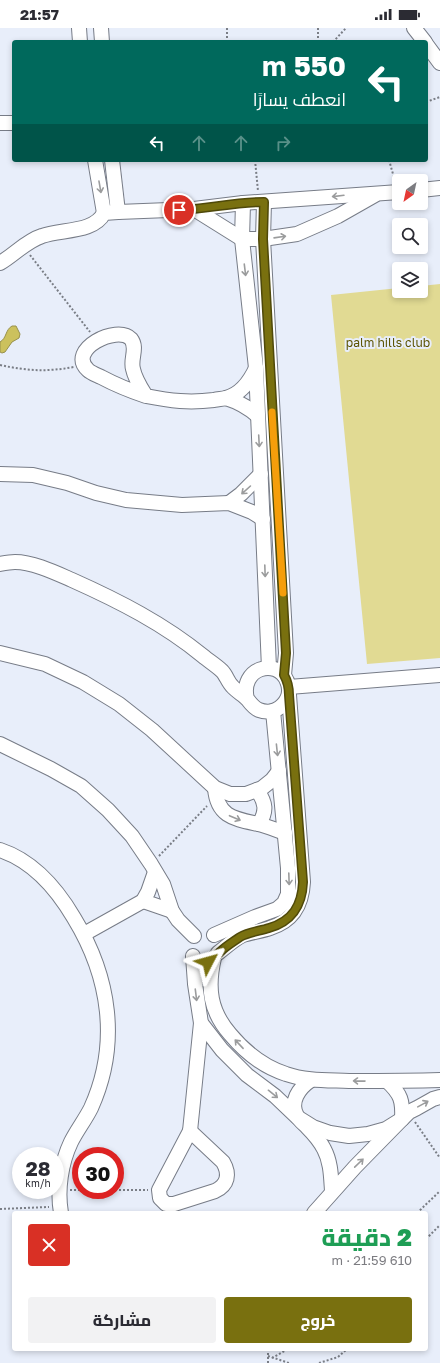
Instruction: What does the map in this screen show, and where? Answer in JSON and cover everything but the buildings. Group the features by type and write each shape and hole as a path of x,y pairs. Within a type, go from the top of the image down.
{"street":[{"path":"78,28 80,40"},
{"path":"101,28 102,40"},
{"path":"414,28 423,40"},
{"path":"428,47 440,63"},
{"path":"0,123 12,123"},
{"path":"0,264 40,236 50,233 82,229 101,220 104,213 95,162"},
{"path":"112,162 118,212"},
{"path":"428,189 440,188"},
{"path":"104,213 194,209 243,203 351,194 392,193"},
{"path":"194,209 242,239 263,239 297,234 338,216 377,194"},
{"path":"262,202 287,686 303,882 302,895 298,907 290,917 281,924 244,935 230,943 216,956 208,962 196,959 190,952 190,944 194,936 201,932 214,935 219,943 216,956 210,974 212,1006 225,1028 242,1048 263,1064 286,1074 312,1080 440,1080"},
{"path":"243,203 242,239 256,368 269,668"},
{"path":"146,396 132,368 134,345 132,340 128,337 123,335 115,335 97,340 83,354 84,365 88,370 114,384 146,396 172,401 200,401 226,398 236,393 244,386 251,378 256,368"},
{"path":"114,384 132,368"},
{"path":"226,398 249,408 258,416"},
{"path":"0,474 33,475 126,500 182,505 229,503 252,512 263,519"},
{"path":"229,503 241,494 261,474"},
{"path":"0,564 15,562 54,572 106,595 157,623 185,641 223,672 233,687 258,710 265,712 273,711 280,708 285,702 287,686 277,670 269,668 254,672 223,672"},
{"path":"0,653 45,664 83,682 119,704 152,730 215,793 219,806 224,812 232,817 285,833"},
{"path":"247,699 245,692 246,685 254,672"},
{"path":"287,686 440,675"},
{"path":"214,935 255,916 276,909 284,903 288,894 289,884 285,833 273,711"},
{"path":"0,744 51,769 81,786 108,810 132,836 163,884 172,910 185,929 194,936"},
{"path":"215,793 246,794 258,790 272,780 279,771"},
{"path":"258,790 263,798 265,807 264,816 259,824"},
{"path":"0,850 25,862 42,875 69,910 84,934 91,950 103,985 108,1013 108,1048 104,1068 91,1107 71,1142 66,1158 62,1174 60,1210"},
{"path":"84,934 142,901 148,892 153,868"},
{"path":"142,901 172,910"},
{"path":"190,1131 223,1162 228,1173 227,1179 225,1184 215,1191 170,1205 162,1202 159,1190 190,1131 201,1023 195,984 193,956"},
{"path":"201,1023 222,1050 242,1070 275,1096 312,1132 325,1150 331,1170 332,1191"},
{"path":"312,1080 304,1085 298,1092 294,1108 297,1117 313,1127 349,1136 368,1134 386,1129 433,1099 440,1097"},
{"path":"387,1081 398,1091 405,1116"},
{"path":"316,1211 332,1191 405,1116"}],"path":[{"path":"226,40 227,28"},
{"path":"318,28 318,40"},
{"path":"336,40 346,28"},
{"path":"428,101 440,97"},
{"path":"255,162 262,202"},
{"path":"390,162 393,174"},
{"path":"23,247 97,340"},
{"path":"0,365 22,370 54,371 84,365"},
{"path":"153,868 215,793"},
{"path":"405,1116 440,1158"},
{"path":"124,1190 159,1190"},
{"path":"419,1211 440,1191"},
{"path":"0,1209 60,1210"},
{"path":"428,1237 440,1225"},
{"path":"268,1351 268,1363"},
{"path":"272,1358 284,1351"},
{"path":"319,1363 338,1357 345,1351"},
{"path":"268,1356 289,1363"}],"green space":[{"name":"palm hills club","path":"440,284 440,658 367,664 331,295 392,289 392,298 428,298 428,285"}],"shaded area":[{"path":"12,326 16,326 20,334 19,338 12,342 5,352 2,353 0,352 0,342"}],"slow traffic":[{"path":"272,412 283,593"}],"route":[{"path":"179,210 264,202 263,239 286,653 284,675 289,687 303,882 302,895 298,907 290,917 281,924 244,935 230,943 218,953 216,957 208,962"}]}
